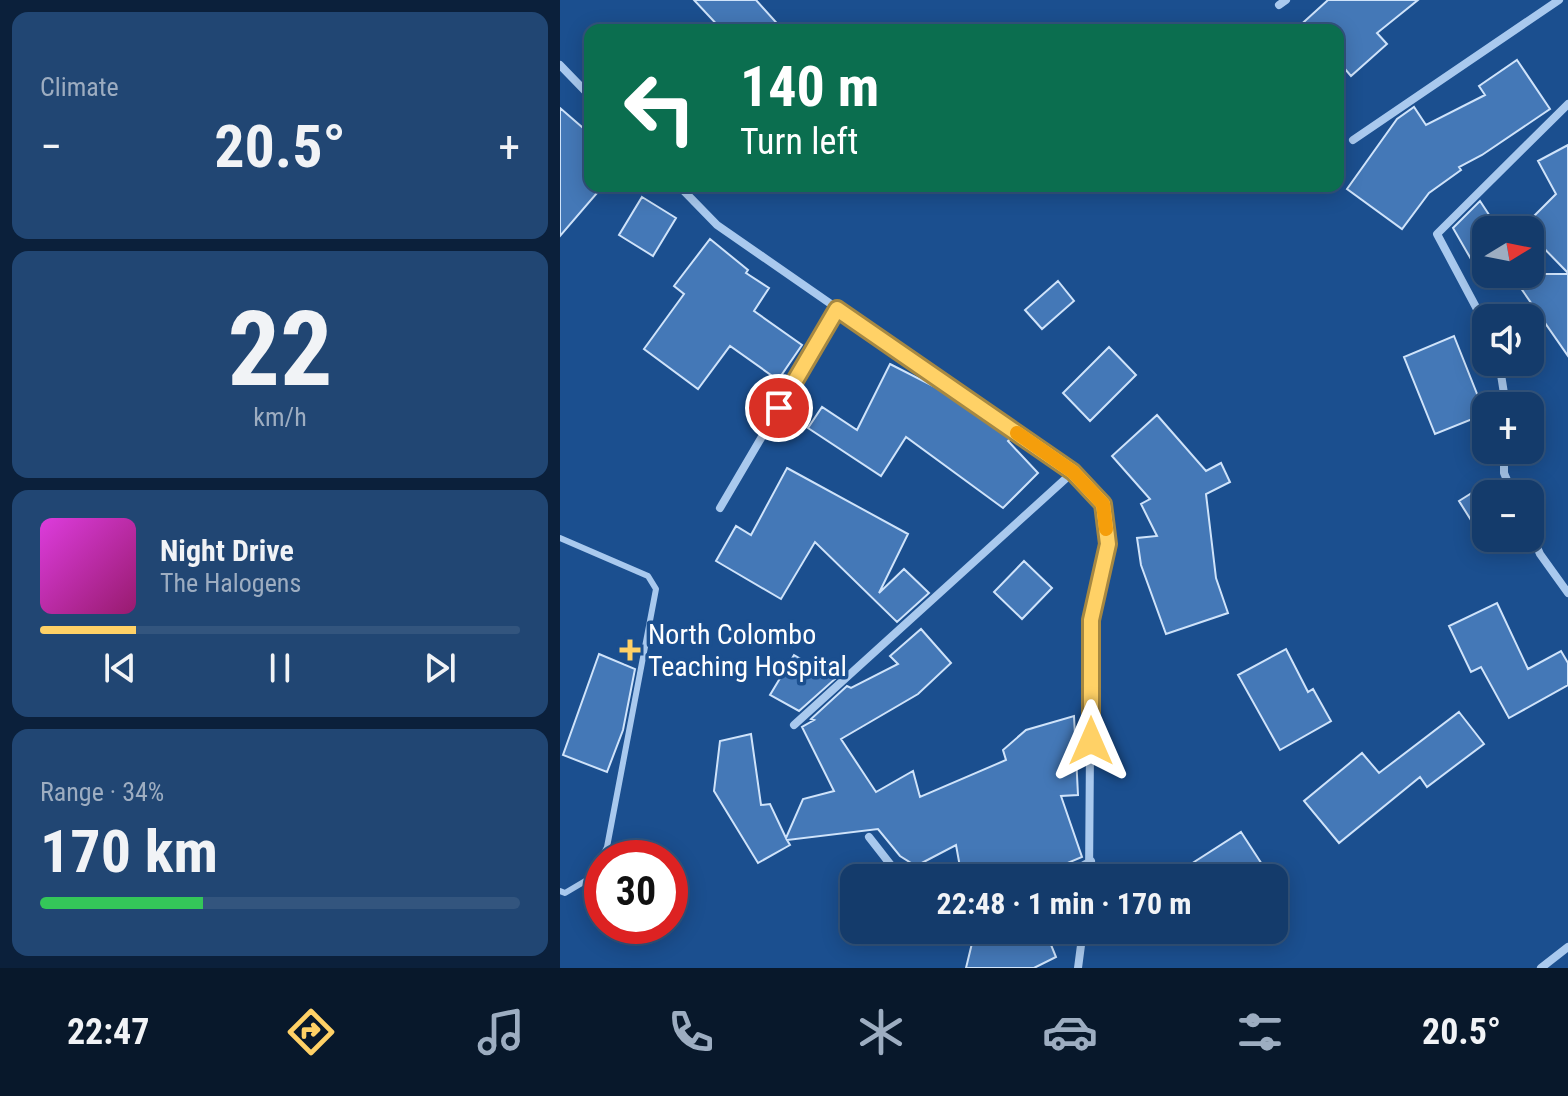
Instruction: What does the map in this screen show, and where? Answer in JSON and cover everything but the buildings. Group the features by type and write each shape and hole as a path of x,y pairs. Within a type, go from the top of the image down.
{"street":[{"path":"1353,140 1559,0"},
{"path":"560,65 584,90"},
{"path":"1474,304 1437,234 1568,104"},
{"path":"685,192 717,225 1073,472 1103,504 1108,544 1091,620 1091,864"},
{"path":"720,508 837,309"},
{"path":"794,725 1073,472"},
{"path":"1539,552 1568,593"},
{"path":"869,837 890,864"},
{"path":"1086,864 1091,861"},
{"path":"1078,968 1081,944"},
{"path":"1541,968 1568,947"}],"lane":[{"path":"560,538 648,576 656,589 607,847 592,877 565,893 560,891"}],"slow traffic":[{"path":"1017,433 1073,472 1103,504 1106,529"}],"place":[{"name":"North Colombo Teaching Hospital","path":"630,650"}],"route":[{"path":"779,408 837,309 1073,472 1103,504 1108,544 1091,620 1091,741"}]}
